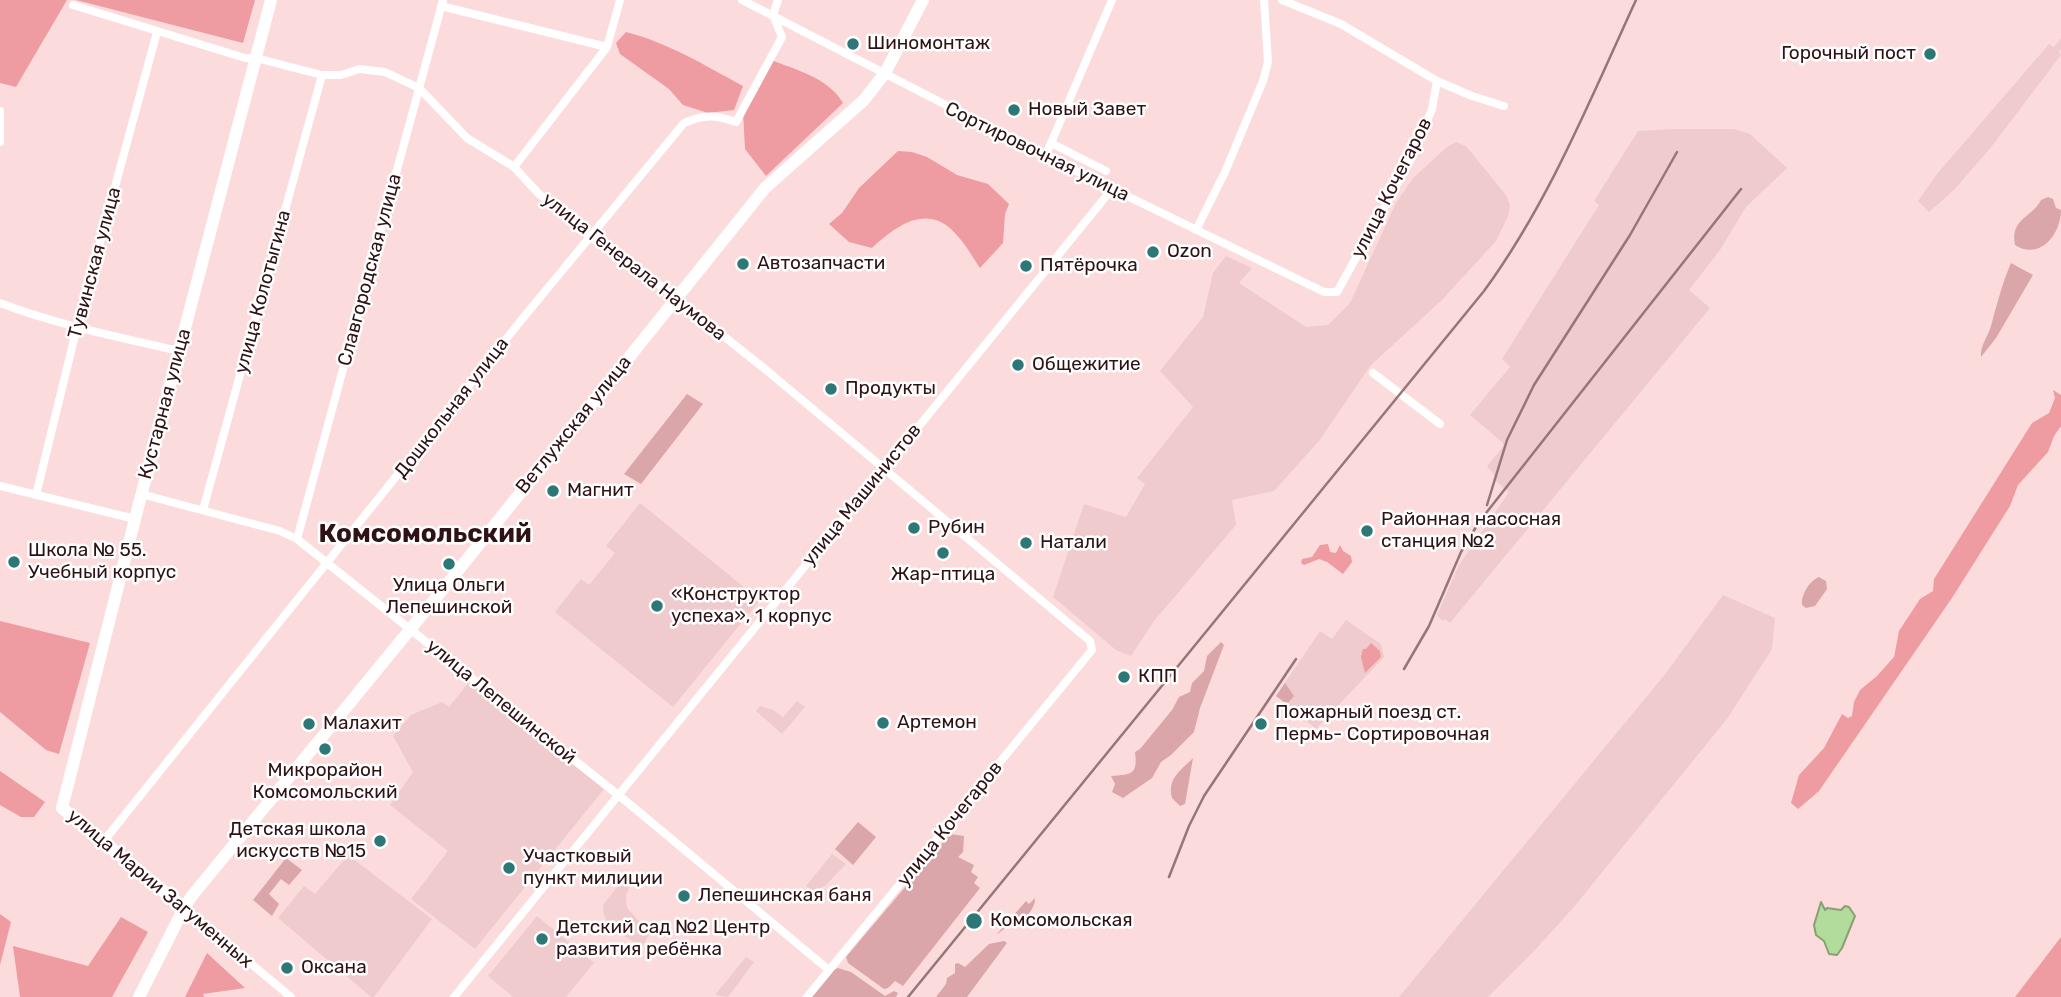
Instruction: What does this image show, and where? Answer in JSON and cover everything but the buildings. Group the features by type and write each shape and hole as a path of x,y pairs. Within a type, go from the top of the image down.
{"main road":[{"name":"Кустарная улица","path":"62,808 141,494 271,0"},
{"name":"Ветлужская улица","path":"139,997 184,908 765,188 864,100 885,73 923,0"},
{"name":"улица Марии Загуменных","path":"62,808 184,908"}],"street":[{"path":"514,167 607,47 620,0"},
{"name":"Сортировочная улица","path":"742,0 1112,189 1324,292 1337,292"},
{"name":"Дошкольная улица","path":"103,842 684,123 699,116 715,115 736,122 782,37 773,15 778,0"},
{"path":"1045,156 1112,0"},
{"path":"1196,230 1225,172 1263,81 1268,62 1264,0"},
{"path":"1282,0 1341,24 1437,81 1504,106"},
{"path":"442,3 607,47"},
{"name":"Славгородская улица","path":"297,539 442,3"},
{"name":"улица Генерала Наумова","path":"73,5 245,58 256,58 323,75 341,75 359,69 384,72 419,88 467,138 514,167 538,193 590,237 675,298 884,468 1090,641 1092,650"},
{"name":"Тувинская улица","path":"36,495 77,327 157,32"},
{"name":"улица Колотыгина","path":"204,510 323,75"},
{"name":"улица Кочегаров","path":"1337,292 1413,155 1433,109 1437,81"},
{"path":"0,111 0,142"},
{"path":"1051,143 1105,171"},
{"name":"улица Машинистов","path":"454,997 1112,189"},
{"path":"0,303 32,315 179,351"},
{"path":"1373,373 1440,424"},
{"path":"0,486 135,519"},
{"name":"улица Лепешинской","path":"141,494 280,531 297,539 618,795 829,970"},
{"name":"улица Кочегаров","path":"807,997 956,819 1092,650"},
{"name":"улица Марии Загуменных","path":"184,908 291,997"}],"shaded area":[{"path":"0,0 67,0 16,87 0,83"},
{"path":"76,0 255,0 243,43"},
{"path":"626,32 672,48 743,86 734,110 708,113 683,105 669,89 620,54 616,43"},
{"path":"2061,38 2061,55 1992,146 1954,190 1929,212 1918,201 1937,174 2049,44 2054,47"},
{"path":"769,59 820,81 837,94 843,103 766,176 745,149 743,112"},
{"path":"1734,129 1750,134 1787,168 1746,207 1720,250 1689,290 1710,308 1450,623 1445,619 1443,621 1437,615 1459,565 1509,492 1493,479 1495,476 1487,466 1503,447 1503,443 1470,415 1510,367 1502,359 1599,205 1594,201 1638,131"},
{"path":"1456,142 1466,146 1506,195 1510,205 1508,216 1496,241 1442,300 1371,365 1319,441 1274,491 1232,500 1236,525 1154,621 1131,656 1116,650 1053,597 1084,504 1126,517 1145,484 1137,478 1193,407 1160,371 1203,317 1213,273 1226,256 1252,268 1239,283 1306,327 1328,325 1350,303 1396,203 1413,178"},
{"path":"898,151 927,157 957,175 988,184 1009,204 1005,214 1003,243 980,268 954,232 933,219 911,221 872,248 849,242 829,224 842,213 859,188"},
{"path":"2048,197 2053,199 2056,208 2061,210 2053,236 2041,247 2033,250 2015,245 2014,236 2019,224 2041,200"},
{"path":"2011,263 2033,275 1996,338 1981,357 1983,345"},
{"path":"2053,390 2061,395 2061,426 2048,452 2018,485 2010,506 1952,598 1819,791 1798,809 1791,803 1799,775 1824,748 1842,714 1848,718 1852,716 1854,702 1860,690 1894,657 1899,631 1920,599 1933,591 1934,579 2032,423 2049,413 2055,398"},
{"path":"687,394 703,404 641,484 624,474"},
{"name":"«Конструктор успеха», 1 корпус","path":"640,503 760,600 673,707 555,612 581,579 589,585 615,553 606,546"},
{"path":"1328,544 1330,552 1336,553 1340,545 1343,551 1351,556 1352,562 1343,574 1319,559 1304,565 1301,563 1302,559 1312,557 1320,545"},
{"path":"1819,577 1826,581 1827,589 1815,606 1806,608 1802,605 1804,593"},
{"path":"1723,595 1775,618 1772,649 1727,719 1573,908 1488,997 1399,997 1666,673"},
{"path":"1346,620 1381,644 1384,657 1316,729 1276,696 1320,631 1332,639"},
{"path":"0,621 90,643 59,754 46,750 0,712"},
{"path":"1221,642 1224,645 1200,708 1194,732 1161,762 1152,778 1123,798 1112,792 1115,784 1111,776 1128,774 1134,770 1135,752 1172,710 1179,697 1190,692 1192,683 1204,671 1207,656"},
{"path":"1371,643 1380,651 1381,657 1365,673 1361,657 1363,649"},
{"path":"469,682 604,789 475,949 411,899 448,851 390,805 413,772 393,736 411,715 442,702 449,707"},
{"path":"1285,683 1294,696 1287,704 1276,696"},
{"path":"797,701 805,707 782,734 756,711 760,706 783,717"},
{"path":"1193,758 1185,804 1180,806 1172,798 1171,786 1176,776"},
{"path":"0,771 45,802 34,817 21,817 0,805"},
{"path":"858,822 876,837 853,865 835,849"},
{"path":"950,834 964,836 963,852 958,857 974,865 971,872 978,877 974,883 980,888 903,986 895,981 884,989 848,963 846,957"},
{"path":"832,854 846,864 825,886 813,892 806,886"},
{"path":"348,855 432,919 374,997 278,918 304,886 315,894"},
{"path":"286,858 302,870 289,885 281,879 269,894 279,904 272,916 253,900"},
{"path":"623,879 631,884 626,895 627,908 650,933 642,947 610,927 604,915 603,905"},
{"path":"1035,898 1032,909 1023,920 1017,925 1012,923 996,935 1026,901 1029,904"},
{"path":"1821,902 1825,910 1849,907 1855,916 1837,955 1829,954 1824,941 1816,935 1814,925"},
{"path":"0,914 11,922 0,965"},
{"name":"Детский сад №2 Центр развития ребёнка","path":"537,916 594,963 566,997 513,997 488,976"},
{"path":"121,917 148,932 112,997 20,997 13,946 88,966"},
{"path":"2061,937 2061,997 2015,997"},
{"path":"1004,941 1007,943 967,997 936,997 946,984 947,978 955,973 955,964 965,967 989,944"},
{"path":"207,953 245,988 203,994 204,997 185,997"},
{"path":"746,957 754,962 728,997 715,995"},
{"path":"838,968 851,972 885,996 894,991 898,993 896,997 812,997"}],"railway":[{"path":"908,997 1484,291 1549,186 1636,0"},
{"path":"1487,505 1507,440 1534,385 1630,235 1677,152"},
{"path":"1404,669 1429,626 1461,552 1479,522 1741,189"},
{"path":"1169,877 1204,796 1296,659"}],"place":[{"name":"Шиномонтаж","path":"853,44"},
{"name":"Горочный пост","path":"1930,54"},
{"name":"Новый Завет","path":"1014,110"},
{"name":"Ozon","path":"1153,252"},
{"name":"Автозапчасти","path":"743,264"},
{"name":"Пятёрочка","path":"1026,266"},
{"name":"Общежитие","path":"1018,365"},
{"name":"Продукты","path":"831,389"},
{"name":"Магнит","path":"553,491"},
{"name":"Рубин","path":"914,528"},
{"name":"Районная насосная станция №2","path":"1367,531"},
{"name":"Натали","path":"1026,543"},
{"name":"Жар-птица","path":"943,553"},
{"name":"Школа № 55. Учебный корпус","path":"14,562"},
{"name":"Улица Ольги Лепешинской","path":"449,564"},
{"name":"«Конструктор успеха», 1 корпус","path":"657,606"},
{"name":"КПП","path":"1124,677"},
{"name":"Артемон","path":"883,723"},
{"name":"Малахит","path":"309,724"},
{"name":"Пожарный поезд ст. Пермь- Сортировочная","path":"1261,724"},
{"name":"Микрорайон Комсомольский","path":"325,749"},
{"name":"Детская школа искусств №15","path":"380,841"},
{"name":"Участковый пункт милиции","path":"509,868"},
{"name":"Лепешинская баня","path":"684,896"},
{"name":"Комсомольская","path":"974,921"},
{"name":"Детский сад №2 Центр развития ребёнка","path":"542,939"},
{"name":"Оксана","path":"287,968"}],"district":[{"name":"Комсомольский","path":"425,534"}]}
